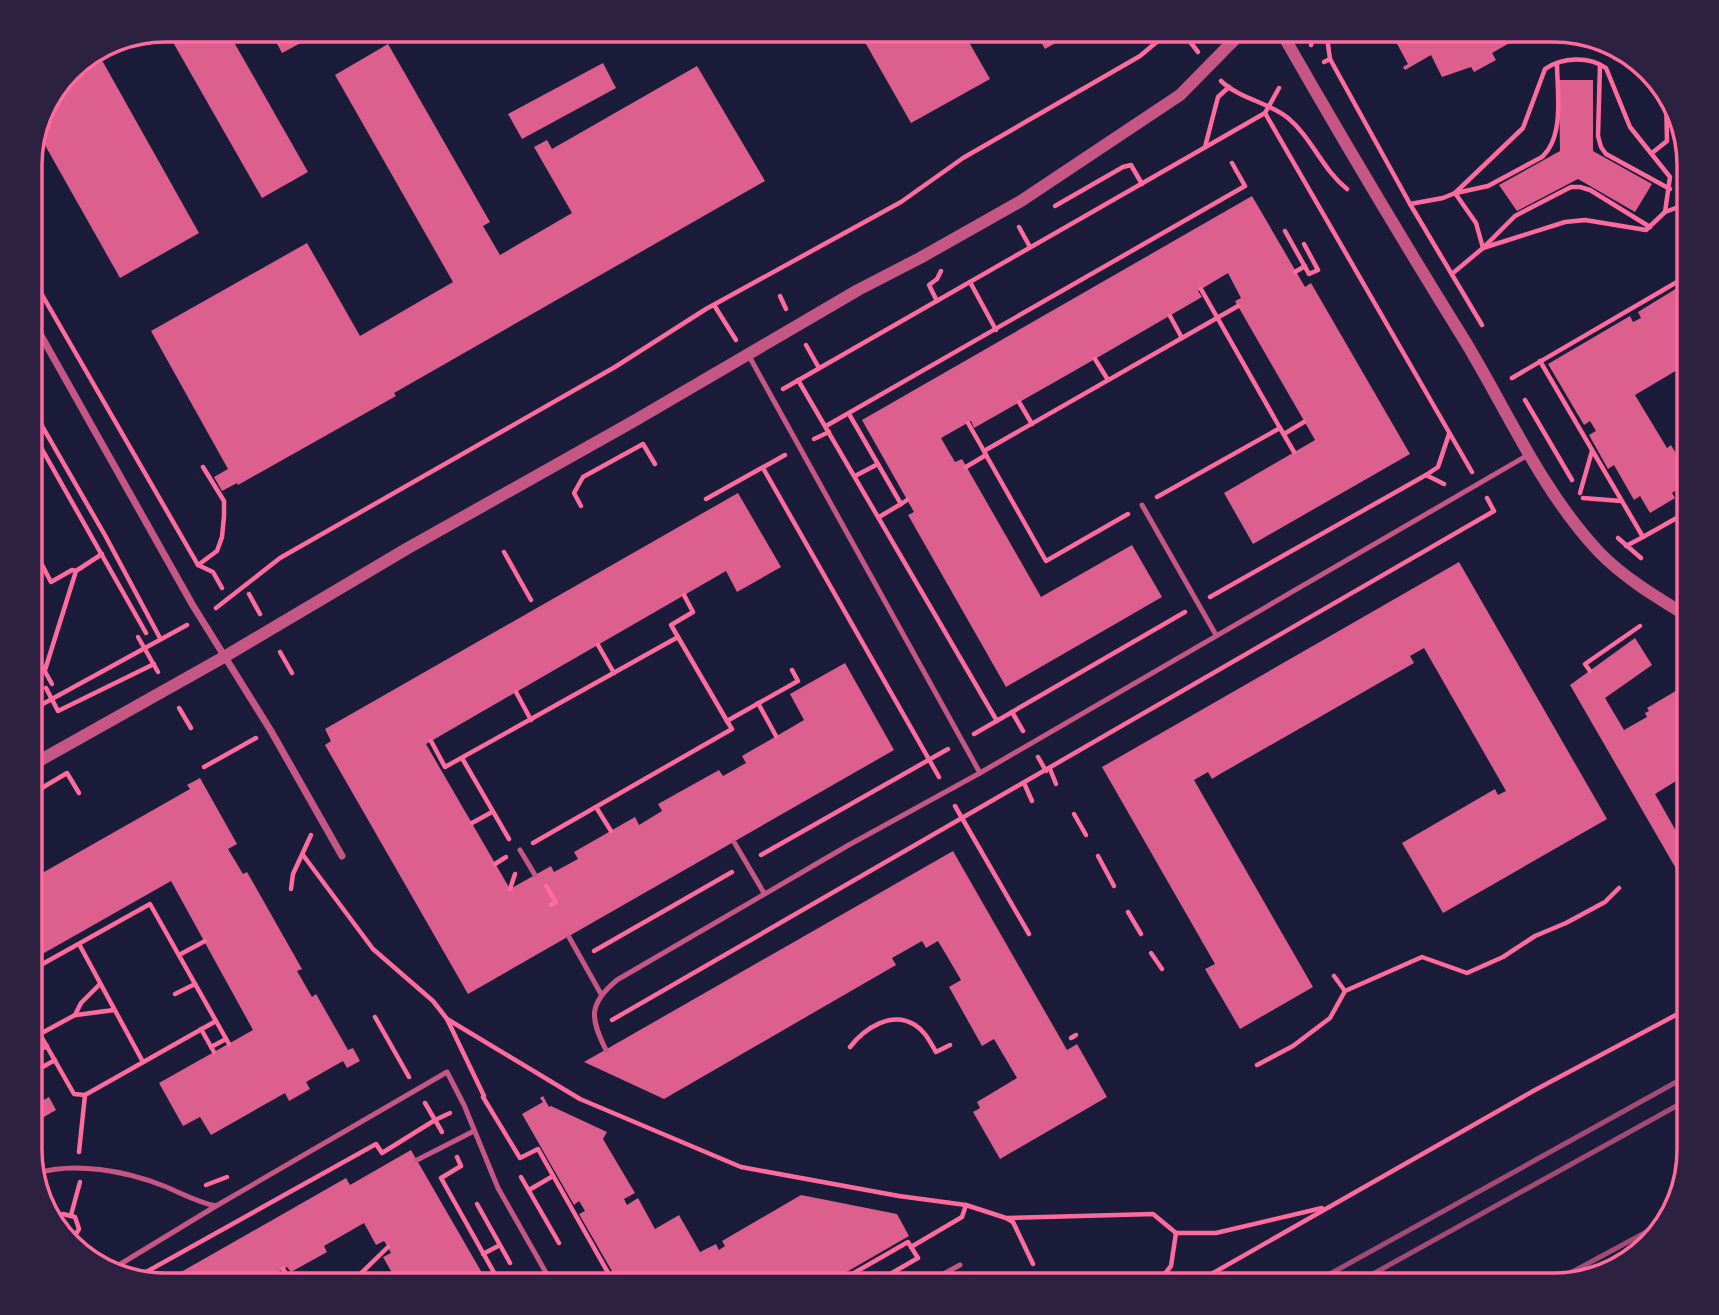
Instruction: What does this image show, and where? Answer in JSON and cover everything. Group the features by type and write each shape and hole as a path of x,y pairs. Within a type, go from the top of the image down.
{"street":[{"path":"42,758 224,657 746,354 1021,201 1180,95 1232,42"},
{"path":"1287,42 1380,203 1473,355 1529,455 1562,505 1600,553 1649,592 1677,610"},
{"path":"42,337 192,604 270,730 342,856"}],"lane":[{"path":"746,354 980,773"},
{"path":"606,1050 596,1029 593,1011 601,993 617,980 1529,455"},
{"path":"1142,505 1216,635"},
{"path":"734,842 764,893"},
{"path":"520,850 535,875"},
{"path":"569,937 601,993"},
{"path":"121,1264 447,1072 464,1105 498,1188 546,1273"},
{"path":"417,1160 474,1131"},
{"path":"44,1172 78,1168 135,1177 216,1206"},
{"path":"945,1273 960,1265"}],"path":[{"path":"214,610 280,558 615,367 714,305 901,202 962,158 1140,56 1157,42"},
{"path":"1191,42 1195,48"},
{"path":"1328,42 1330,59 1410,204 1485,330"},
{"path":"1324,62 1330,59"},
{"path":"1455,193 1523,128 1545,69 1557,63 1584,60 1606,68 1630,127 1670,177 1665,212"},
{"path":"1410,204 1488,186 1542,157 1549,150 1557,131 1557,63"},
{"path":"1600,64 1598,136 1601,147 1606,154 1670,189"},
{"path":"1223,83 1269,107 1295,125 1325,166 1345,187 1354,194 1380,203"},
{"path":"1205,148 1218,97 1229,88"},
{"path":"782,389 1265,113 1279,88"},
{"path":"1265,113 1472,473 1460,479"},
{"path":"1652,153 1667,141 1667,117"},
{"path":"826,426 1245,186 1232,163"},
{"path":"1054,207 1123,167 1131,165 1142,184"},
{"path":"1453,274 1515,216 1571,187 1590,190 1650,227"},
{"path":"1455,193 1476,223 1483,248"},
{"path":"1483,248 1574,220 1646,230 1665,212 1677,208"},
{"path":"1007,233 1030,220"},
{"path":"1019,227 1031,247"},
{"path":"1285,231 1309,274 1318,270 1304,244"},
{"path":"937,301 929,285 937,279 940,272 951,265"},
{"path":"1295,272 1305,266"},
{"path":"970,282 996,330"},
{"path":"1511,378 1677,282"},
{"path":"1201,289 1294,452"},
{"path":"42,295 198,565 213,572 222,588"},
{"path":"780,296 786,309"},
{"path":"714,305 746,354"},
{"path":"966,467 1032,424 1238,306"},
{"path":"1170,316 1182,338"},
{"path":"806,345 819,368"},
{"path":"1095,359 1108,380"},
{"path":"1540,360 1643,537"},
{"path":"1507,370 1590,508"},
{"path":"798,380 997,721"},
{"path":"1019,402 1032,424"},
{"path":"849,414 901,504"},
{"path":"1283,434 1304,422"},
{"path":"968,423 1046,561 1280,428"},
{"path":"42,426 160,638"},
{"path":"581,959 1426,475 1438,467 1450,433"},
{"path":"581,506 574,493 583,477 643,444 655,464"},
{"path":"42,448 146,633"},
{"path":"1581,495 1592,450"},
{"path":"855,476 878,464"},
{"path":"198,565 217,551 222,537 224,516 224,501 203,467"},
{"path":"706,499 763,468 1029,934"},
{"path":"1426,475 1448,486"},
{"path":"596,1029 1494,511 1479,485"},
{"path":"1581,495 1621,501"},
{"path":"878,517 907,500"},
{"path":"1626,546 1677,518"},
{"path":"1614,534 1644,561"},
{"path":"503,552 531,600"},
{"path":"42,565 51,582 72,570 76,571 102,554"},
{"path":"45,670 76,571"},
{"path":"249,594 260,614"},
{"path":"462,758 516,852 732,729 671,625 693,612 684,595"},
{"path":"42,704 187,625"},
{"path":"1590,671 1585,664 1640,626"},
{"path":"138,637 158,672"},
{"path":"431,741 445,767 678,637"},
{"path":"598,645 614,673"},
{"path":"280,652 292,673"},
{"path":"46,688 58,711 154,664"},
{"path":"42,665 52,684"},
{"path":"727,721 798,681 792,670"},
{"path":"516,692 531,720"},
{"path":"758,703 776,736"},
{"path":"179,708 191,728"},
{"path":"204,767 270,730"},
{"path":"1050,769 1056,784"},
{"path":"42,787 67,773 79,793"},
{"path":"1024,783 1032,801"},
{"path":"596,807 611,831"},
{"path":"472,823 492,812"},
{"path":"1074,814 1086,835"},
{"path":"291,889 293,874 318,815"},
{"path":"303,855 373,948 433,1001 447,1019 484,1096 520,1158 538,1149 608,1273"},
{"path":"1098,856 1114,886"},
{"path":"1256,1065 1293,1046 1330,1018 1345,991 1422,957 1467,973 1503,957 1535,936 1605,902 1619,888"},
{"path":"551,895 556,902 551,905"},
{"path":"42,964 150,904 227,1041 212,1050 201,1029"},
{"path":"1128,912 1142,934"},
{"path":"179,955 205,942"},
{"path":"79,944 143,1062"},
{"path":"1151,953 1162,969"},
{"path":"1334,976 1345,991"},
{"path":"75,1015 80,1003 100,984"},
{"path":"175,994 195,984"},
{"path":"42,1033 75,1015 114,1010"},
{"path":"1213,1273 1535,1090 1677,1014"},
{"path":"375,1017 461,1166 441,1178 493,1273"},
{"path":"447,1019 580,1099 741,1167 899,1196 966,1205 1006,1218 1013,1222 1033,1264"},
{"path":"850,1048 857,1038 871,1028 881,1022 894,1020 913,1024 936,1052 950,1045"},
{"path":"42,1037 75,1094 85,1095 216,1021"},
{"path":"42,1049 47,1046"},
{"path":"42,1066 55,1060"},
{"path":"81,1129 85,1095"},
{"path":"147,1272 376,1144 382,1153 435,1120 484,1096"},
{"path":"71,1215 80,1184 79,1153 89,1153"},
{"path":"198,1184 213,1183 232,1175"},
{"path":"529,1191 553,1176"},
{"path":"521,1177 559,1242"},
{"path":"477,1204 510,1263"},
{"path":"911,1247 962,1217 966,1205"},
{"path":"1006,1218 1153,1214 1176,1233 1216,1233 1326,1208"},
{"path":"61,1216 71,1215 77,1221 79,1229 76,1234"},
{"path":"1165,1273 1171,1266 1176,1233"},
{"path":"854,1273 908,1242 918,1258 892,1273"},
{"path":"483,1254 500,1245"},
{"path":"363,1273 388,1247"},
{"path":"283,1269 286,1273"}],"building":[{"path":"173,42 234,42 308,172 262,198"},
{"path":"276,42 303,42 282,53"},
{"path":"865,42 969,42 990,79 911,123"},
{"path":"1041,42 1057,42 1045,49"},
{"path":"1396,42 1511,42 1492,53 1496,60 1474,72 1471,67 1442,77 1431,55 1405,70 1403,67 1408,64"},
{"path":"388,44 490,222 483,226 500,255 572,213 534,147 547,140 552,149 697,66 765,181 394,393 396,396 238,485 237,483 222,491 214,477 228,469 151,331 307,243 360,336 453,282 335,75"},
{"path":"102,60 199,233 120,278 44,143 51,118 67,90"},
{"path":"603,63 616,88 522,139 508,114"},
{"path":"1559,80 1593,80 1593,151 1652,184 1635,212 1578,179 1517,211 1499,185 1560,151"},
{"path":"1252,196 1305,287 1311,283 1410,454 1253,544 1224,493 1315,440 1235,301 1241,298 1228,273 1198,291 1202,297 1095,359 974,428 971,421 941,438 955,462 962,459 1041,597 1132,545 1162,597 1006,687 908,515 914,512 862,420"},
{"path":"1677,288 1677,370 1635,395 1667,448 1671,445 1677,455 1677,490 1672,493 1675,498 1650,513 1640,496 1634,500 1614,465 1608,469 1589,435 1596,431 1590,421 1584,425 1548,364 1630,316 1633,322 1641,318 1638,312"},
{"path":"738,493 781,567 737,592 726,571 426,744 510,889 551,866 554,872 578,859 574,852 635,817 639,825 662,811 658,804 719,770 723,776 746,763 742,756 804,720 790,694 845,663 894,750 468,994 325,745 331,741 325,729"},
{"path":"1459,562 1607,819 1443,913 1402,843 1495,789 1498,795 1506,791 1424,648 1410,656 1414,663 1212,779 1208,772 1194,780 1313,987 1240,1029 1205,969 1215,964 1102,767"},
{"path":"1635,638 1652,665 1605,698 1624,730 1647,717 1647,708 1677,690 1677,780 1655,794 1677,833 1677,870 1570,685"},
{"path":"200,778 237,844 228,849 243,874 247,872 302,969 297,971 312,997 316,994 348,1050 353,1048 360,1061 347,1068 343,1061 306,1082 310,1089 289,1101 285,1093 211,1135 200,1117 183,1126 159,1083 253,1030 171,881 42,954 42,873 190,789 187,785"},
{"path":"953,851 1067,1050 1077,1044 1107,1097 1000,1159 973,1112 980,1108 977,1102 1017,1078 994,1039 982,1046 949,987 961,980 938,941 926,948 922,941 892,958 896,965 664,1099 584,1062"},
{"path":"543,1096 549,1107 607,1132 603,1139 635,1193 624,1199 627,1205 638,1198 655,1229 679,1215 700,1252 716,1244 719,1250 725,1246 722,1241 801,1195 897,1214 909,1236 845,1273 613,1273 579,1214 585,1211 579,1201 574,1205 522,1114 543,1102 540,1098"},
{"path":"42,1097 44,1100 49,1097 56,1110 42,1118"},
{"path":"411,1150 482,1273 392,1273 383,1257 391,1253 388,1247 384,1241 376,1245 364,1223 324,1246 327,1252 291,1272 287,1267 276,1273 179,1273 346,1178 350,1185"}],"railway":[{"path":"1332,1273 1677,1082"},
{"path":"1375,1273 1677,1106"},
{"path":"1573,1272 1645,1233"}]}
